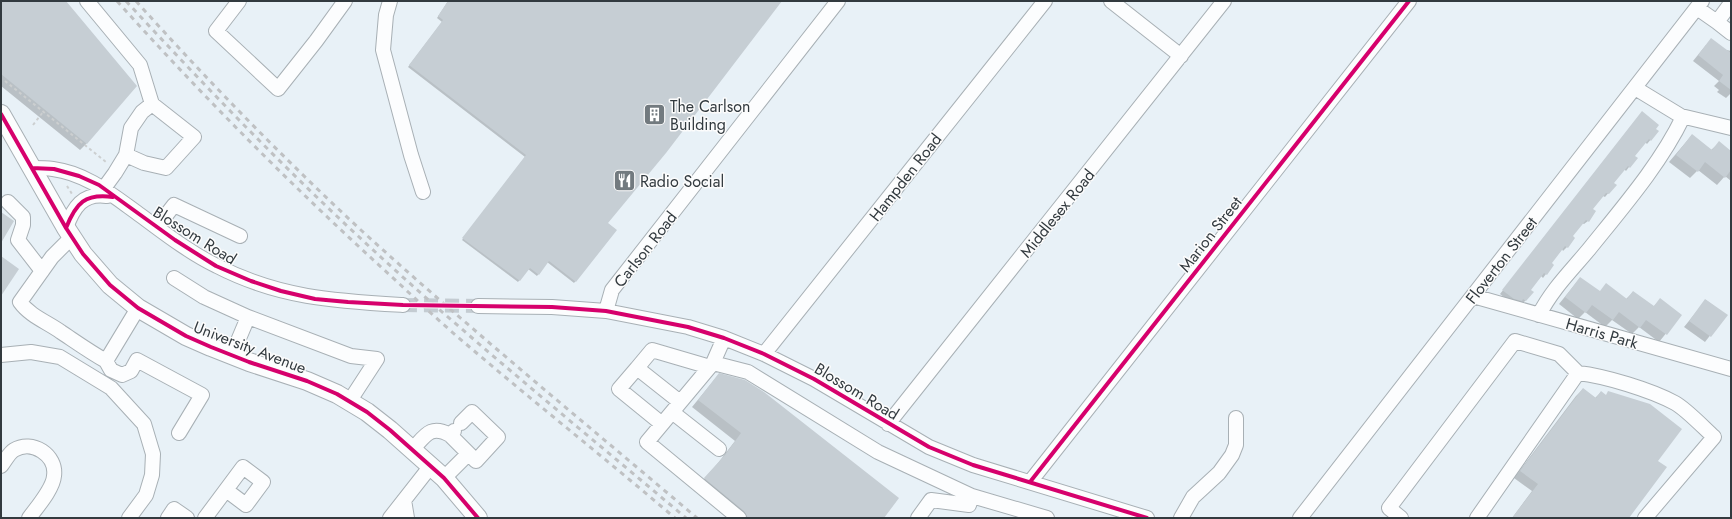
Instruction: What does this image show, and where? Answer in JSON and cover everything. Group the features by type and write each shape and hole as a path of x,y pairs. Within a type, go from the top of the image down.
{"main road":[{"name":"University Avenue","path":"2,117 83,254 110,285 138,308 186,336 232,356 307,381 337,394 378,421 444,478 478,518"}],"street":[{"path":"87,1 140,65 152,104 194,137 166,168 144,163 126,155"},
{"path":"239,1 216,31 278,89 345,1"},
{"path":"390,1 386,15 383,50 411,155 423,192"},
{"name":"Carlson Road","path":"606,311 612,290 838,1"},
{"name":"Hampden Road","path":"764,354 1045,1"},
{"path":"1111,1 1181,56"},
{"name":"Middlesex Road","path":"888,424 1224,1"},
{"name":"Marion Street","path":"1030,482 1409,1"},
{"path":"1717,22 1731,3"},
{"path":"1700,5 1731,34"},
{"name":"Floverton Street","path":"1300,518 1700,5"},
{"path":"1635,88 1683,117 1731,128"},
{"path":"152,104 142,112 131,128 126,155 101,192 86,198 72,213 69,232 20,302 26,311 106,361 112,370 122,375 131,371 137,360 202,396 179,433"},
{"path":"1539,315 1558,283 1590,248 1659,159 1675,134 1683,117"},
{"name":"Blossom Road","path":"32,168 59,170 79,176 101,192 116,198 175,240 216,266 251,281 275,289 315,299 403,305"},
{"path":"8,202 23,217 23,225 18,240 42,271"},
{"path":"157,227 174,206 240,236"},
{"path":"174,278 204,297 248,317 351,356 377,359 349,402"},
{"name":"Harris Park","path":"1473,296 1731,369"},
{"name":"Blossom Road","path":"478,306 552,307 606,311 688,327 724,338 764,354 814,379 929,447 966,462 1147,518"},
{"path":"106,361 138,308"},
{"path":"232,356 248,317"},
{"path":"724,338 712,365 646,442 739,518"},
{"path":"1401,518 1388,508 1515,341 1559,354 1578,373 1602,377 1643,390 1676,403 1714,437 1645,518"},
{"path":"662,424 619,389 652,350 712,365 748,372 878,452 972,496 1047,518"},
{"path":"1,355 31,352 60,358 111,388 144,424 153,454 152,475 146,495 129,518"},
{"path":"637,368 719,450"},
{"path":"1477,518 1578,373"},
{"path":"412,450 429,432 455,430 472,412 498,436 476,461 468,454 455,430"},
{"path":"1181,518 1194,497 1219,473 1232,455 1236,445 1236,418"},
{"path":"1,466 13,450 22,447 40,450 48,456 53,463 55,475 52,484 29,518"},
{"path":"444,478 468,454"},
{"path":"390,518 430,466"},
{"path":"205,518 226,490"},
{"path":"918,518 931,500 969,505 972,496"},
{"path":"404,500 407,518"},
{"path":"168,518 174,510 187,518"}],"path":[{"path":"5,81 107,163"},
{"path":"33,125 43,112"},
{"path":"64,181 73,197"}],"building":[{"path":"1,1 66,1 137,86 87,144 1,74"},
{"path":"448,1 782,1 666,153 608,223 617,230 576,282 549,261 539,275 530,268 520,281 462,238 526,155 409,65 443,20 438,16"},
{"path":"1711,38 1731,53 1731,90 1719,81 1723,75 1698,55"},
{"path":"1642,111 1659,125 1656,129 1659,131 1651,141 1649,139 1635,156 1638,158 1630,168 1628,166 1614,183 1617,185 1609,194 1606,193 1593,209 1596,211 1589,222 1586,220 1573,236 1575,238 1568,248 1565,246 1552,263 1554,265 1547,275 1544,273 1531,290 1534,292 1526,301 1523,299 1522,301 1514,299 1502,290"},
{"path":"1692,134 1712,150 1719,141 1731,151 1731,170 1725,178 1705,162 1698,172 1676,155"},
{"path":"1,212 14,221 1,243"},
{"path":"1,256 19,269 1,296"},
{"path":"1580,277 1600,291 1606,283 1627,299 1633,291 1654,306 1660,298 1682,315 1667,335 1646,320 1640,328 1619,312 1613,320 1592,305 1586,313 1565,297"},
{"path":"1705,299 1728,315 1711,337 1689,321"},
{"path":"719,373 745,380 764,392 899,498 884,518 748,518 744,511 704,478 725,455 741,433 698,400"},
{"path":"1583,388 1596,398 1601,391 1606,395 1608,391 1650,404 1682,429 1658,461 1667,467 1629,518 1512,518 1538,484 1520,471"}],"tunnel":[{"path":"403,305 478,306"}],"railway":[{"path":"117,1 183,73 251,143 356,244 457,336 675,518"},
{"path":"126,1 240,121 358,236 479,344 686,518"},
{"path":"136,1 246,119 303,176 362,231 486,340 697,518"}],"cycle path":[{"path":"1030,482 1409,1"},
{"path":"1,114 66,228 83,254 110,285 138,308 186,336 249,362 307,381 337,394 367,412 390,430 444,478 478,518"},
{"path":"32,168 54,169 79,176 99,185 175,240 216,266 251,281 281,291 315,299 348,302 403,305 552,307 606,311 688,327 724,338 764,354 814,379 929,447 973,465 1147,518"},
{"path":"66,228 78,206 88,198 103,196 113,197"}],"place":[{"name":"The Carlson Building","path":"655,115"},
{"name":"Radio Social","path":"624,181"}]}
